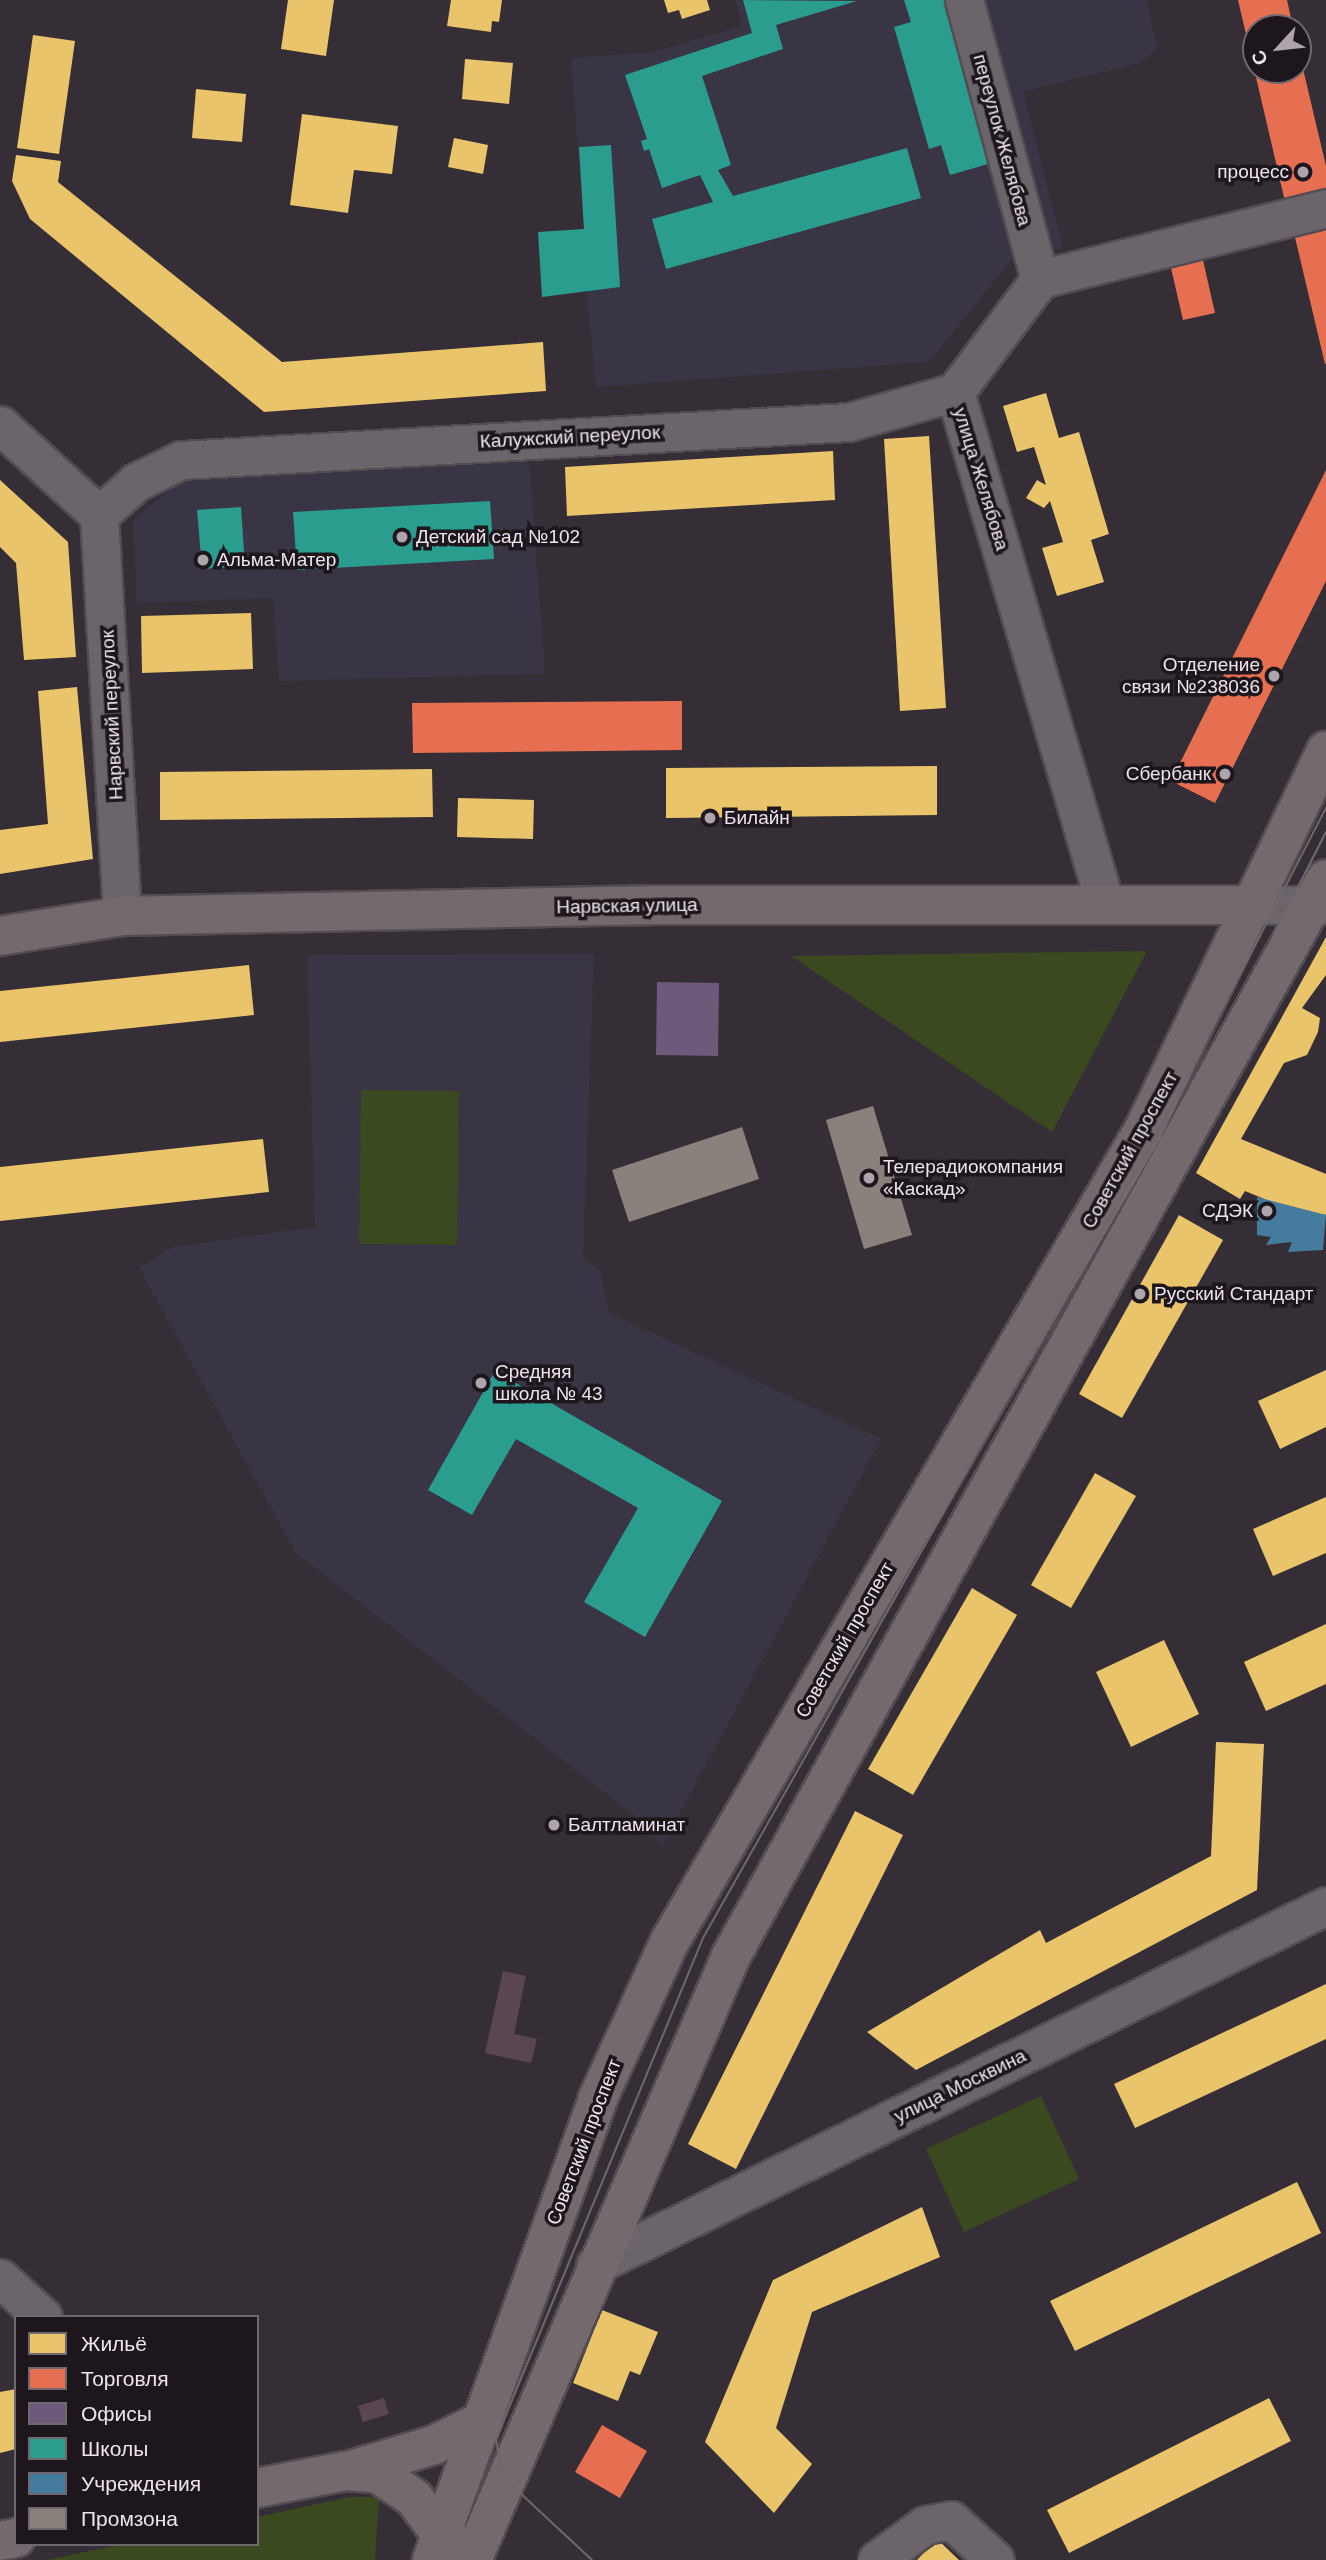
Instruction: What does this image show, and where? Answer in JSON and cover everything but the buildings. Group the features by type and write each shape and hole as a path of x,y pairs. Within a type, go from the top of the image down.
{"main road":[{"name":"Советский проспект","path":"437,2547 598,2098 670,1941 1132,1152 1255,905 1326,751"},
{"name":"Советский проспект","path":"477,2558 595,2265 731,1956 1322,896"},
{"name":"Нарвская улица","path":"0,936 122,916 1105,904 1255,905"},
{"path":"259,2488 345,2471 434,2445 480,2422"},
{"path":"345,2471 389,2479 414,2498 437,2547"},
{"path":"411,2560 437,2547 477,2558"}],"street":[{"name":"переулок Желябова","path":"964,0 1040,279"},
{"path":"1040,279 1326,208"},
{"name":"улица Желябова","path":"1040,279 955,392 1105,904"},
{"name":"Калужский переулок","path":"99,515 136,482 181,460 849,422 955,392"},
{"path":"0,425 99,515"},
{"name":"Нарвский переулок","path":"99,515 122,916"},
{"path":"1255,905 1322,896"},
{"name":"улица Москвина","path":"595,2265 1326,1906"},
{"path":"0,2277 41,2315"},
{"path":"877,2560 925,2525 951,2520 995,2560"}],"shaded area":[{"path":"735,0 1147,0 1157,49 1140,63 1023,92 1063,248 1013,258 929,362 596,387 586,289 542,297 538,232 584,229 571,58 654,52 742,26"},
{"name":"Детский сад №102","path":"529,458 545,674 279,681 273,598 137,603 133,521 177,482"},
{"name":"Средняя школа № 43","path":"594,954 583,1257 600,1271 609,1313 881,1439 662,1846 640,1820 296,1553 139,1268 172,1247 315,1227 307,955"}],"green space":[{"path":"1147,951 1052,1132 791,956"},
{"path":"361,1090 459,1091 457,1245 359,1244"},
{"path":"1041,2096 1079,2179 964,2232 926,2149"},
{"path":"350,2497 379,2497 375,2560 47,2560 114,2546 259,2546 259,2517"}],"tram line":[{"path":"592,2560 504,2478 496,2439 703,1938 1167,1116 1326,808"},
{"path":"1274,934 1326,832"}],"place":[{"name":"процесс","path":"1303,172"},
{"name":"Детский сад №102","path":"402,537"},
{"name":"Альма-Матер","path":"203,560"},
{"name":"Отделение связи №238036","path":"1274,676"},
{"name":"Сбербанк","path":"1225,774"},
{"name":"Билайн","path":"710,818"},
{"name":"Телерадиокомпания «Каскад»","path":"869,1178"},
{"name":"СДЭК","path":"1267,1211"},
{"name":"Русский Стандарт","path":"1140,1294"},
{"name":"Средняя школа № 43","path":"481,1383"},
{"name":"Балтламинат","path":"554,1825"}]}
